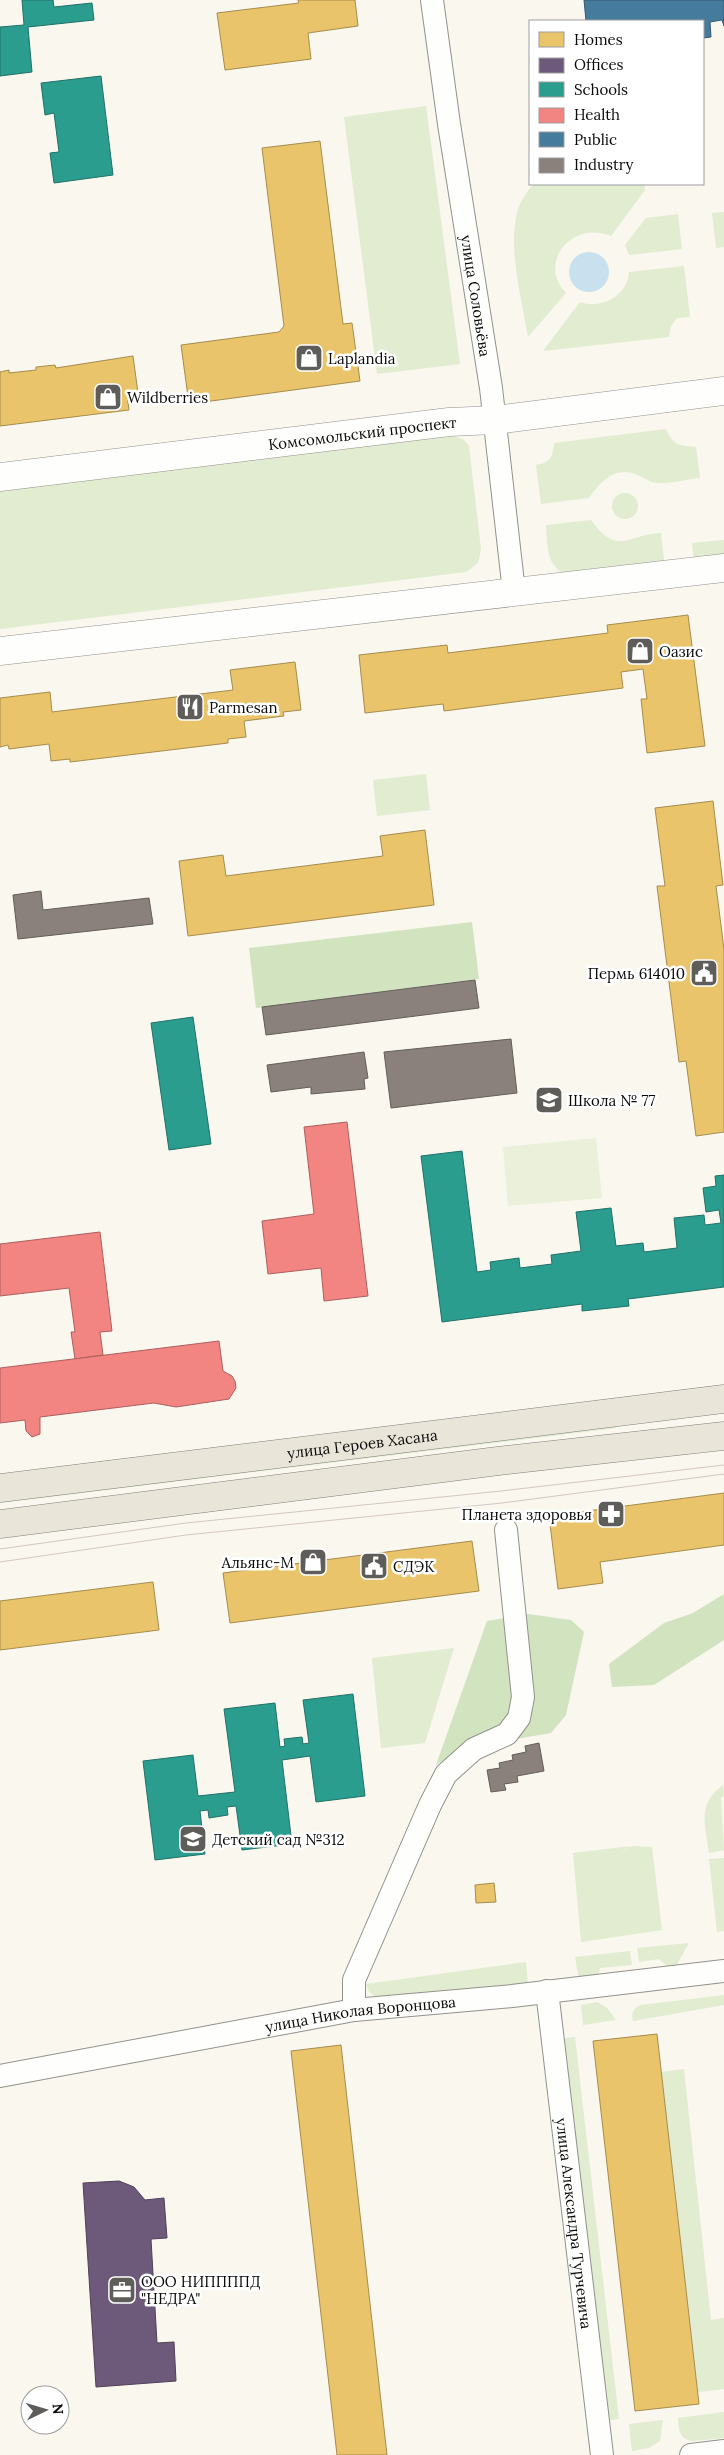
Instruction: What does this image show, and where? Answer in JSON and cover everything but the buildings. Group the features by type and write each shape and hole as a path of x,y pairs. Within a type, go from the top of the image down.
{"main road":[{"name":"улица Героев Хасана","path":"0,1488 724,1399"},
{"path":"0,1524 498,1461 724,1436"}],"street":[{"name":"улица Соловьёва","path":"432,0 495,420 514,592"},
{"name":"Комсомольский проспект","path":"0,477 448,422 495,420 724,391"},
{"path":"0,651 724,568"},
{"path":"354,2010 354,1980 430,1804 446,1774 474,1749 506,1734 519,1718 523,1697 506,1530"},
{"name":"улица Николая Воронцова","path":"0,2076 354,2010 724,1971"},
{"name":"улица Александра Турчевича","path":"547,1991 602,2455"},
{"path":"691,2455 724,2451"}],"green space":[{"path":"426,106 460,364 377,374 344,117"},
{"path":"533,185 644,185 645,190 611,236 596,233 583,234 572,239 563,248 557,258 555,270 558,282 566,293 528,337 517,275 514,242 517,213 526,194"},
{"path":"724,212 724,247 716,248 712,213"},
{"path":"678,214 682,249 629,255 625,245 646,218"},
{"path":"684,266 690,317 677,318 671,326 669,337 543,351 580,302 597,304 612,299 624,288 629,272"},
{"path":"666,429 677,444 696,447 700,478 657,483 631,473 616,473 604,480 589,498 541,504 536,465 548,461 553,452 554,443"},
{"path":"452,435 464,440 469,446 481,549 478,563 466,572 0,629 0,491"},
{"path":"625,493 634,497 638,506 634,515 625,519 616,515 612,506 616,497"},
{"path":"591,520 608,538 616,541 661,533 664,561 566,575 551,560 546,525"},
{"path":"724,540 724,558 694,561 692,543"},
{"path":"426,774 430,810 377,816 373,780"},
{"path":"472,922 479,979 256,1008 249,948"},
{"path":"596,1138 602,1198 508,1206 503,1147"},
{"path":"616,1421 616,1428 0,1503 0,1496"},
{"path":"724,1594 724,1640 654,1685 612,1687 609,1664 664,1623 693,1613"},
{"path":"521,1613 571,1620 584,1632 566,1715 551,1733 510,1740"},
{"path":"511,1617 517,1702 498,1727 436,1765 487,1621"},
{"path":"454,1648 425,1743 381,1748 372,1658"},
{"path":"723,1785 724,1796 721,1798 724,1850 709,1853 705,1824 706,1807 715,1792"},
{"path":"631,1846 607,1862 632,1846 652,1847 662,1930 581,1942 573,1853"},
{"path":"724,1858 724,1931 717,1932 709,1859"},
{"path":"689,1943 676,1966 668,1967 659,1959 639,1962 637,1948"},
{"path":"630,1951 632,1965 600,1968 598,1977 579,1980 575,1957"},
{"path":"526,1962 528,1985 376,1997 369,1992 366,1984"},
{"path":"724,1995 724,2005 633,2021 633,2011 641,2005"},
{"path":"597,2002 607,2008 616,2020 583,2025 581,2005"},
{"path":"575,2037 619,2419 603,2421 558,2039"},
{"path":"684,2069 711,2320 724,2318 724,2389 698,2392 661,2072"},
{"path":"724,2412 724,2438 693,2441 685,2439 681,2433 678,2418"},
{"path":"663,2420 660,2441 649,2448 632,2451 629,2424"}],"water":[{"path":"589,252 603,258 609,272 603,286 589,292 575,286 569,272 575,258"}],"tram line":[{"path":"0,1549 186,1523 501,1491 724,1465"},
{"path":"0,1562 186,1535 502,1503 724,1474"}],"place":[{"name":"Laplandia","path":"309,358"},
{"name":"Wildberries","path":"108,397"},
{"name":"Оазис","path":"640,651"},
{"name":"Parmesan","path":"190,707"},
{"name":"Пермь 614010","path":"704,973"},
{"name":"Школа № 77","path":"549,1100"},
{"name":"Планета здоровья","path":"611,1514"},
{"name":"Альянс-М","path":"313,1562"},
{"name":"СДЭК","path":"374,1566"},
{"name":"Детский сад №312","path":"193,1839"},
{"name":"ООО НИППППД \"НЕДРА\"","path":"122,2290"}]}
